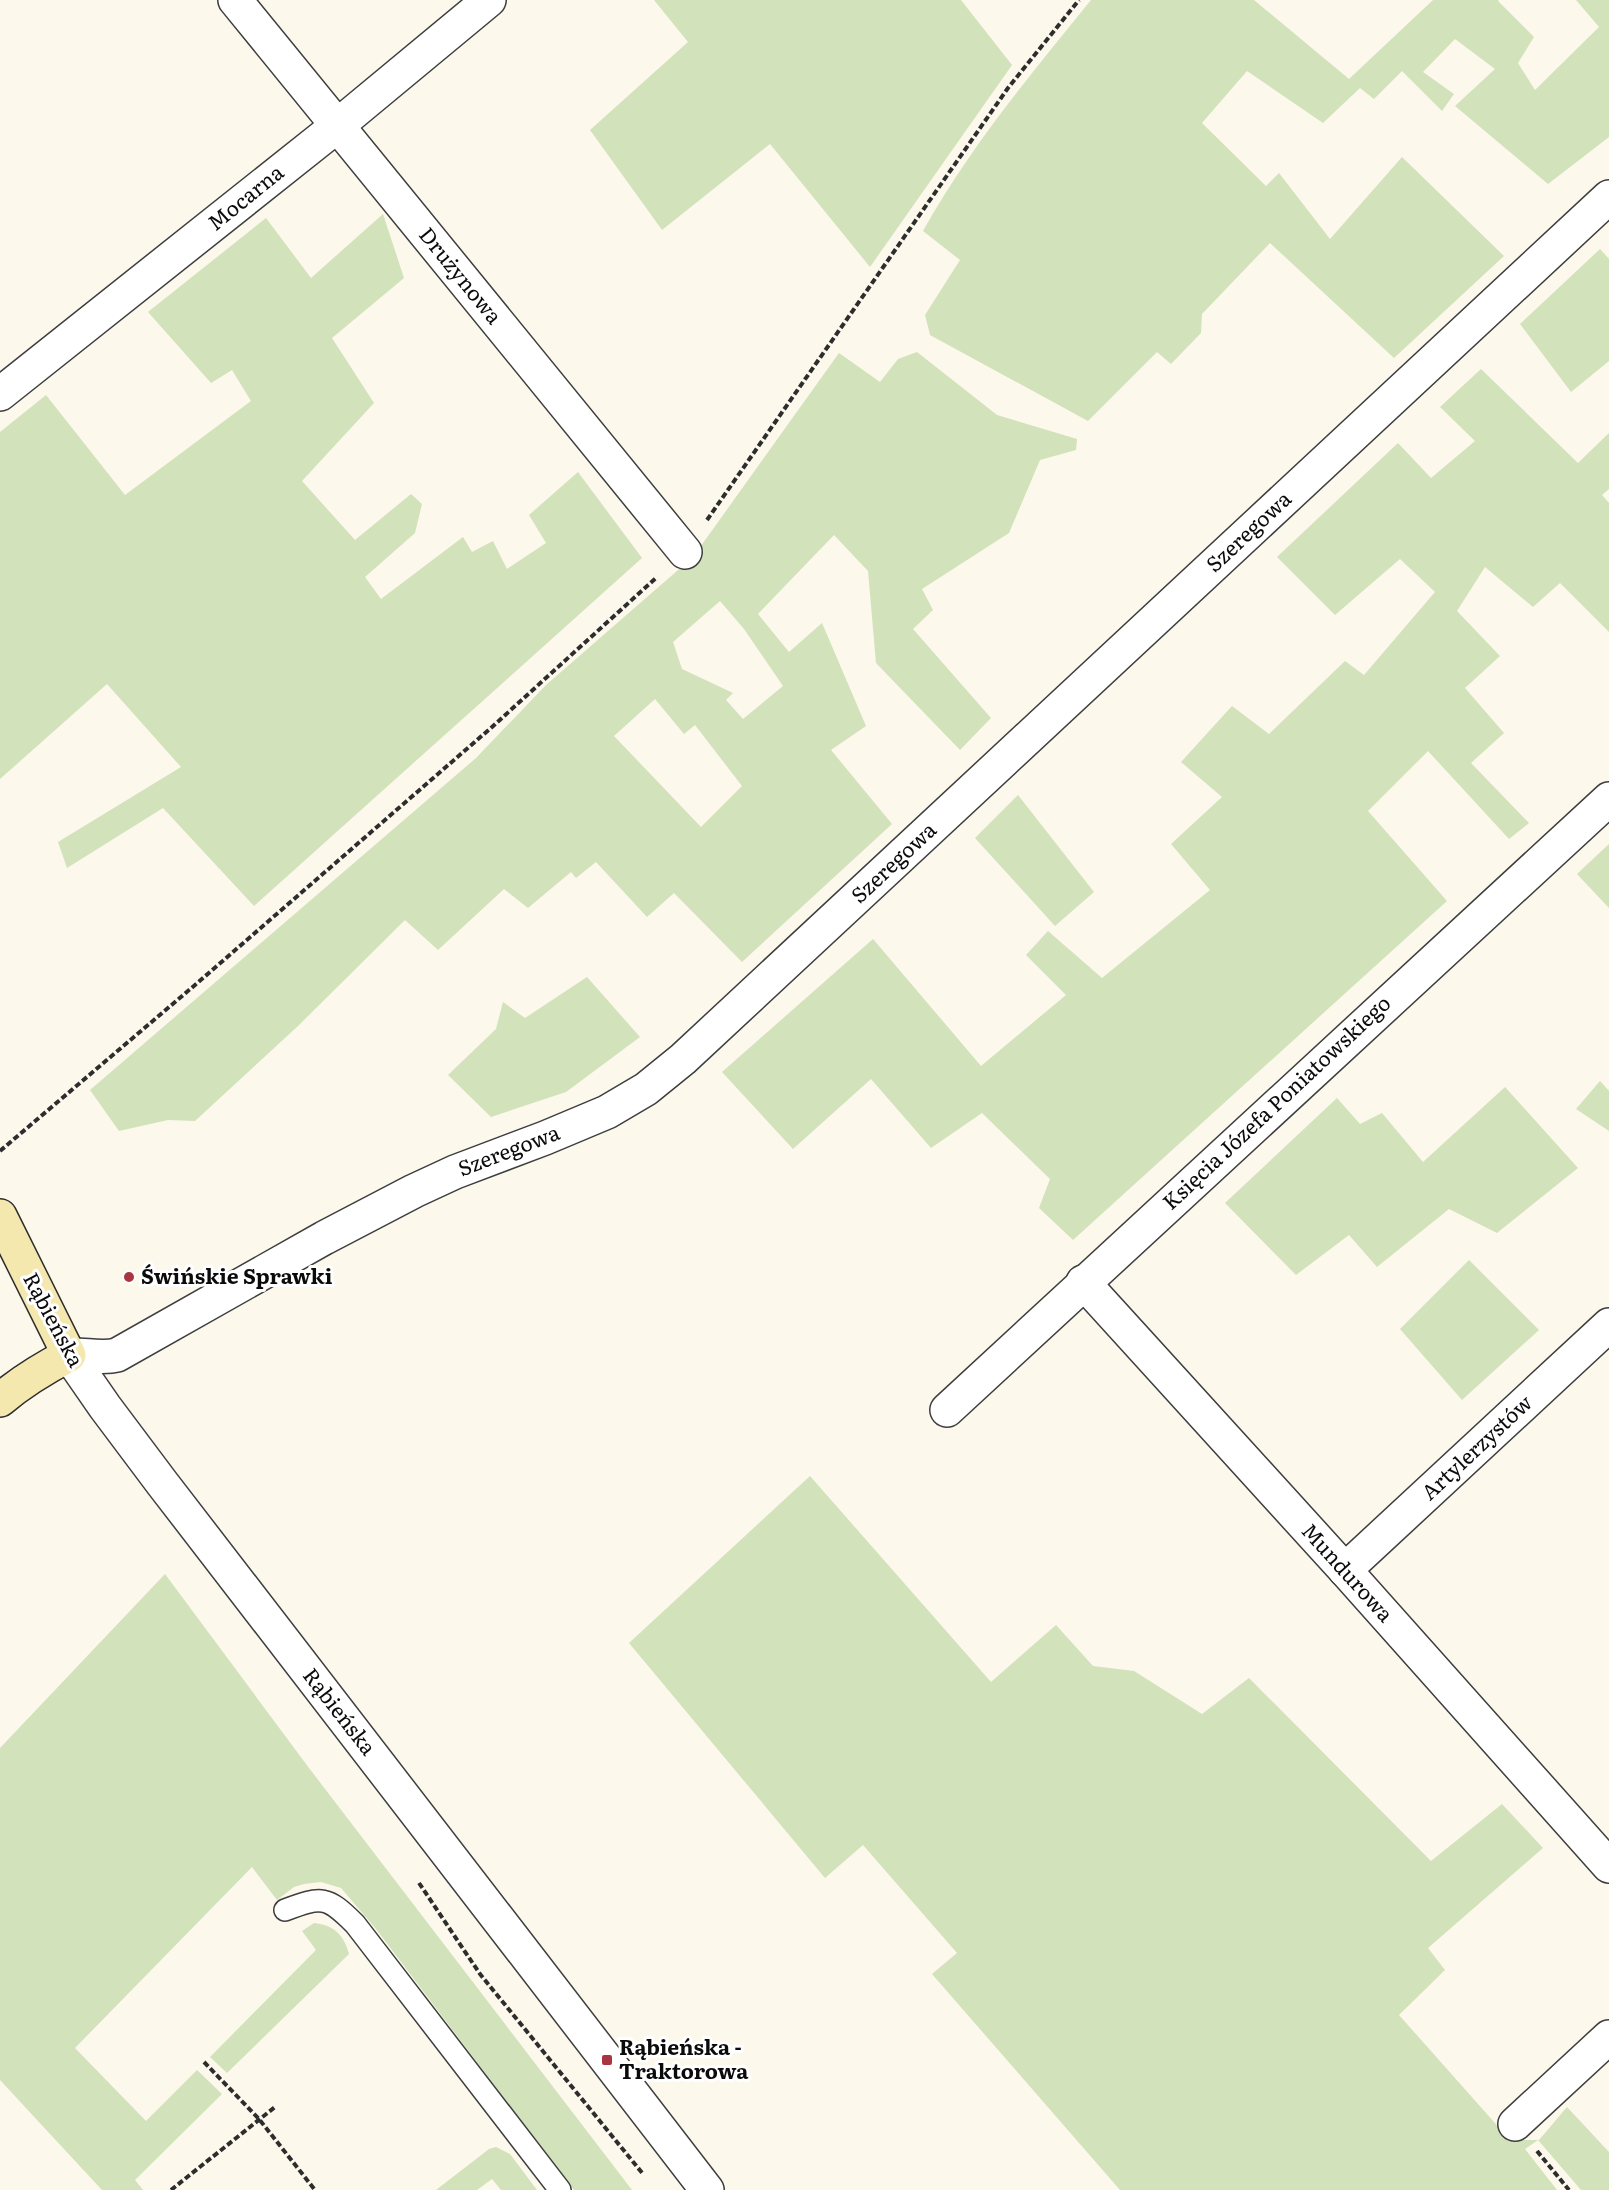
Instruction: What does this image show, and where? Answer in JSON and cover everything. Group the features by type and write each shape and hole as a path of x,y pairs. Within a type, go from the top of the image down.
{"main road":[{"name":"Rąbieńska","path":"0,1216 69,1355"},
{"path":"0,1400 18,1384 69,1355"}],"street":[{"name":"Drużynowa","path":"235,0 685,552"},
{"name":"Mocarna","path":"0,394 337,126 489,0"},
{"name":"Szeregowa","path":"69,1355 82,1354 106,1358 117,1355 324,1238 414,1191 455,1172 607,1112 646,1089 683,1059 1609,197"},
{"name":"Księcia Józefa Poniatowskiego","path":"946,1410 1609,799"},
{"name":"Mundurowa","path":"1083,1282 1345,1570 1609,1866"},
{"name":"Artylerzystów","path":"1345,1570 1609,1326"},
{"name":"Rąbieńska","path":"69,1355 162,1483 707,2190"},
{"path":"1515,2124 1609,2037"}],"lane":[{"path":"285,1910 319,1899 336,1905 355,1924 560,2190"}],"path":[{"path":"0,1151 195,985"},
{"path":"416,1877 480,1974 649,2181"},
{"path":"204,2062 259,2119 315,2190"},
{"path":"171,2190 275,2107"},
{"path":"1515,2124 1569,2190"}],"green space":[{"path":"654,0 961,0 1012,65 870,267 770,144 662,230 590,130 688,42"},
{"path":"1091,0 1254,0 1349,79 1433,0 1499,0 1534,37 1518,63 1535,90 1599,27 1576,0 1609,0 1609,137 1548,184 1455,106 1495,69 1455,39 1423,72 1454,94 1442,111 1402,71 1374,99 1360,88 1323,123 1247,71 1202,123 1266,186 1279,173 1330,239 1402,157 1504,256 1394,358 1270,243 1202,314 1201,333 1171,364 1157,352 1088,421 930,335 925,315 960,260 923,231 960,170 981,141"},
{"path":"383,214 404,278 332,338 374,403 302,481 355,540 411,494 422,504 415,533 365,577 381,599 463,537 472,552 493,541 507,569 546,543 529,515 578,472 642,558 254,906 163,808 67,868 58,842 181,767 107,684 0,779 0,432 46,395 125,495 251,401 232,370 211,383 148,312 266,218 311,278"},
{"path":"1600,249 1609,259 1609,361 1571,392 1520,324"},
{"path":"917,352 997,415 1077,439 1076,450 1040,460 1009,533 922,589 933,610 913,629 991,718 960,750 876,663 868,571 834,535 758,614 789,652 822,623 866,726 831,750 892,824 742,962 674,893 647,917 596,862 576,878 571,872 528,908 504,889 438,950 405,920 298,1026 195,1121 168,1120 119,1131 90,1090 476,758 546,685 693,557 839,353 880,382 898,359","holes":["720,601 744,629 783,686 743,719 726,700 733,693 682,669 673,642","655,699 684,734 695,725 742,786 701,827 614,736"]},
{"path":"1481,369 1578,463 1609,433 1609,489 1602,495 1609,503 1609,632 1560,583 1533,607 1485,567 1457,611 1500,656 1465,688 1504,733 1471,763 1529,823 1509,839 1428,751 1368,811 1447,901 1073,1240 1039,1208 1050,1179 982,1113 931,1148 871,1079 793,1149 722,1072 873,939 981,1066 1066,995 1026,955 1048,931 1102,978 1210,890 1171,844 1222,797 1181,762 1232,706 1269,734 1345,661 1364,675 1435,592 1400,559 1335,615 1277,557 1398,443 1431,478 1475,441 1440,407"},
{"path":"1018,795 1094,892 1055,926 975,838"},
{"path":"1609,844 1609,908 1577,874"},
{"path":"587,977 640,1037 566,1092 491,1117 448,1075 496,1029 503,1002 525,1018"},
{"path":"1600,1081 1609,1091 1609,1131 1576,1109"},
{"path":"1505,1087 1578,1168 1497,1233 1449,1209 1377,1267 1349,1235 1296,1275 1225,1203 1337,1098 1360,1124 1382,1113 1423,1162"},
{"path":"1469,1260 1539,1330 1462,1400 1400,1329"},
{"path":"810,1476 991,1682 1056,1625 1093,1666 1134,1671 1202,1714 1249,1678 1431,1861 1502,1804 1543,1848 1428,1948 1445,1970 1399,2015 1510,2140 1538,2140 1525,2149 1557,2190 1120,2190 932,1974 957,1953 863,1845 825,1878 629,1643"},
{"path":"165,1574 309,1768 632,2190 574,2190 376,1929 341,1888 321,1882 304,1884 294,1887 277,1900 252,1867 75,2048 146,2121 197,2070 222,2094 135,2180 143,2190 102,2190 0,2080 0,1748"},
{"path":"314,1923 327,1926 337,1932 344,1941 349,1954 227,2073 210,2057 316,1950 302,1931"},
{"path":"1567,2107 1609,2152 1609,2190 1581,2190 1538,2140"},
{"path":"496,2147 510,2154 537,2190 501,2190 492,2179 477,2190 436,2190 489,2149"}],"place":[{"name":"Świńskie Sprawki","path":"129,1277"},
{"name":"Rąbieńska - Traktorowa","path":"607,2060"}]}
